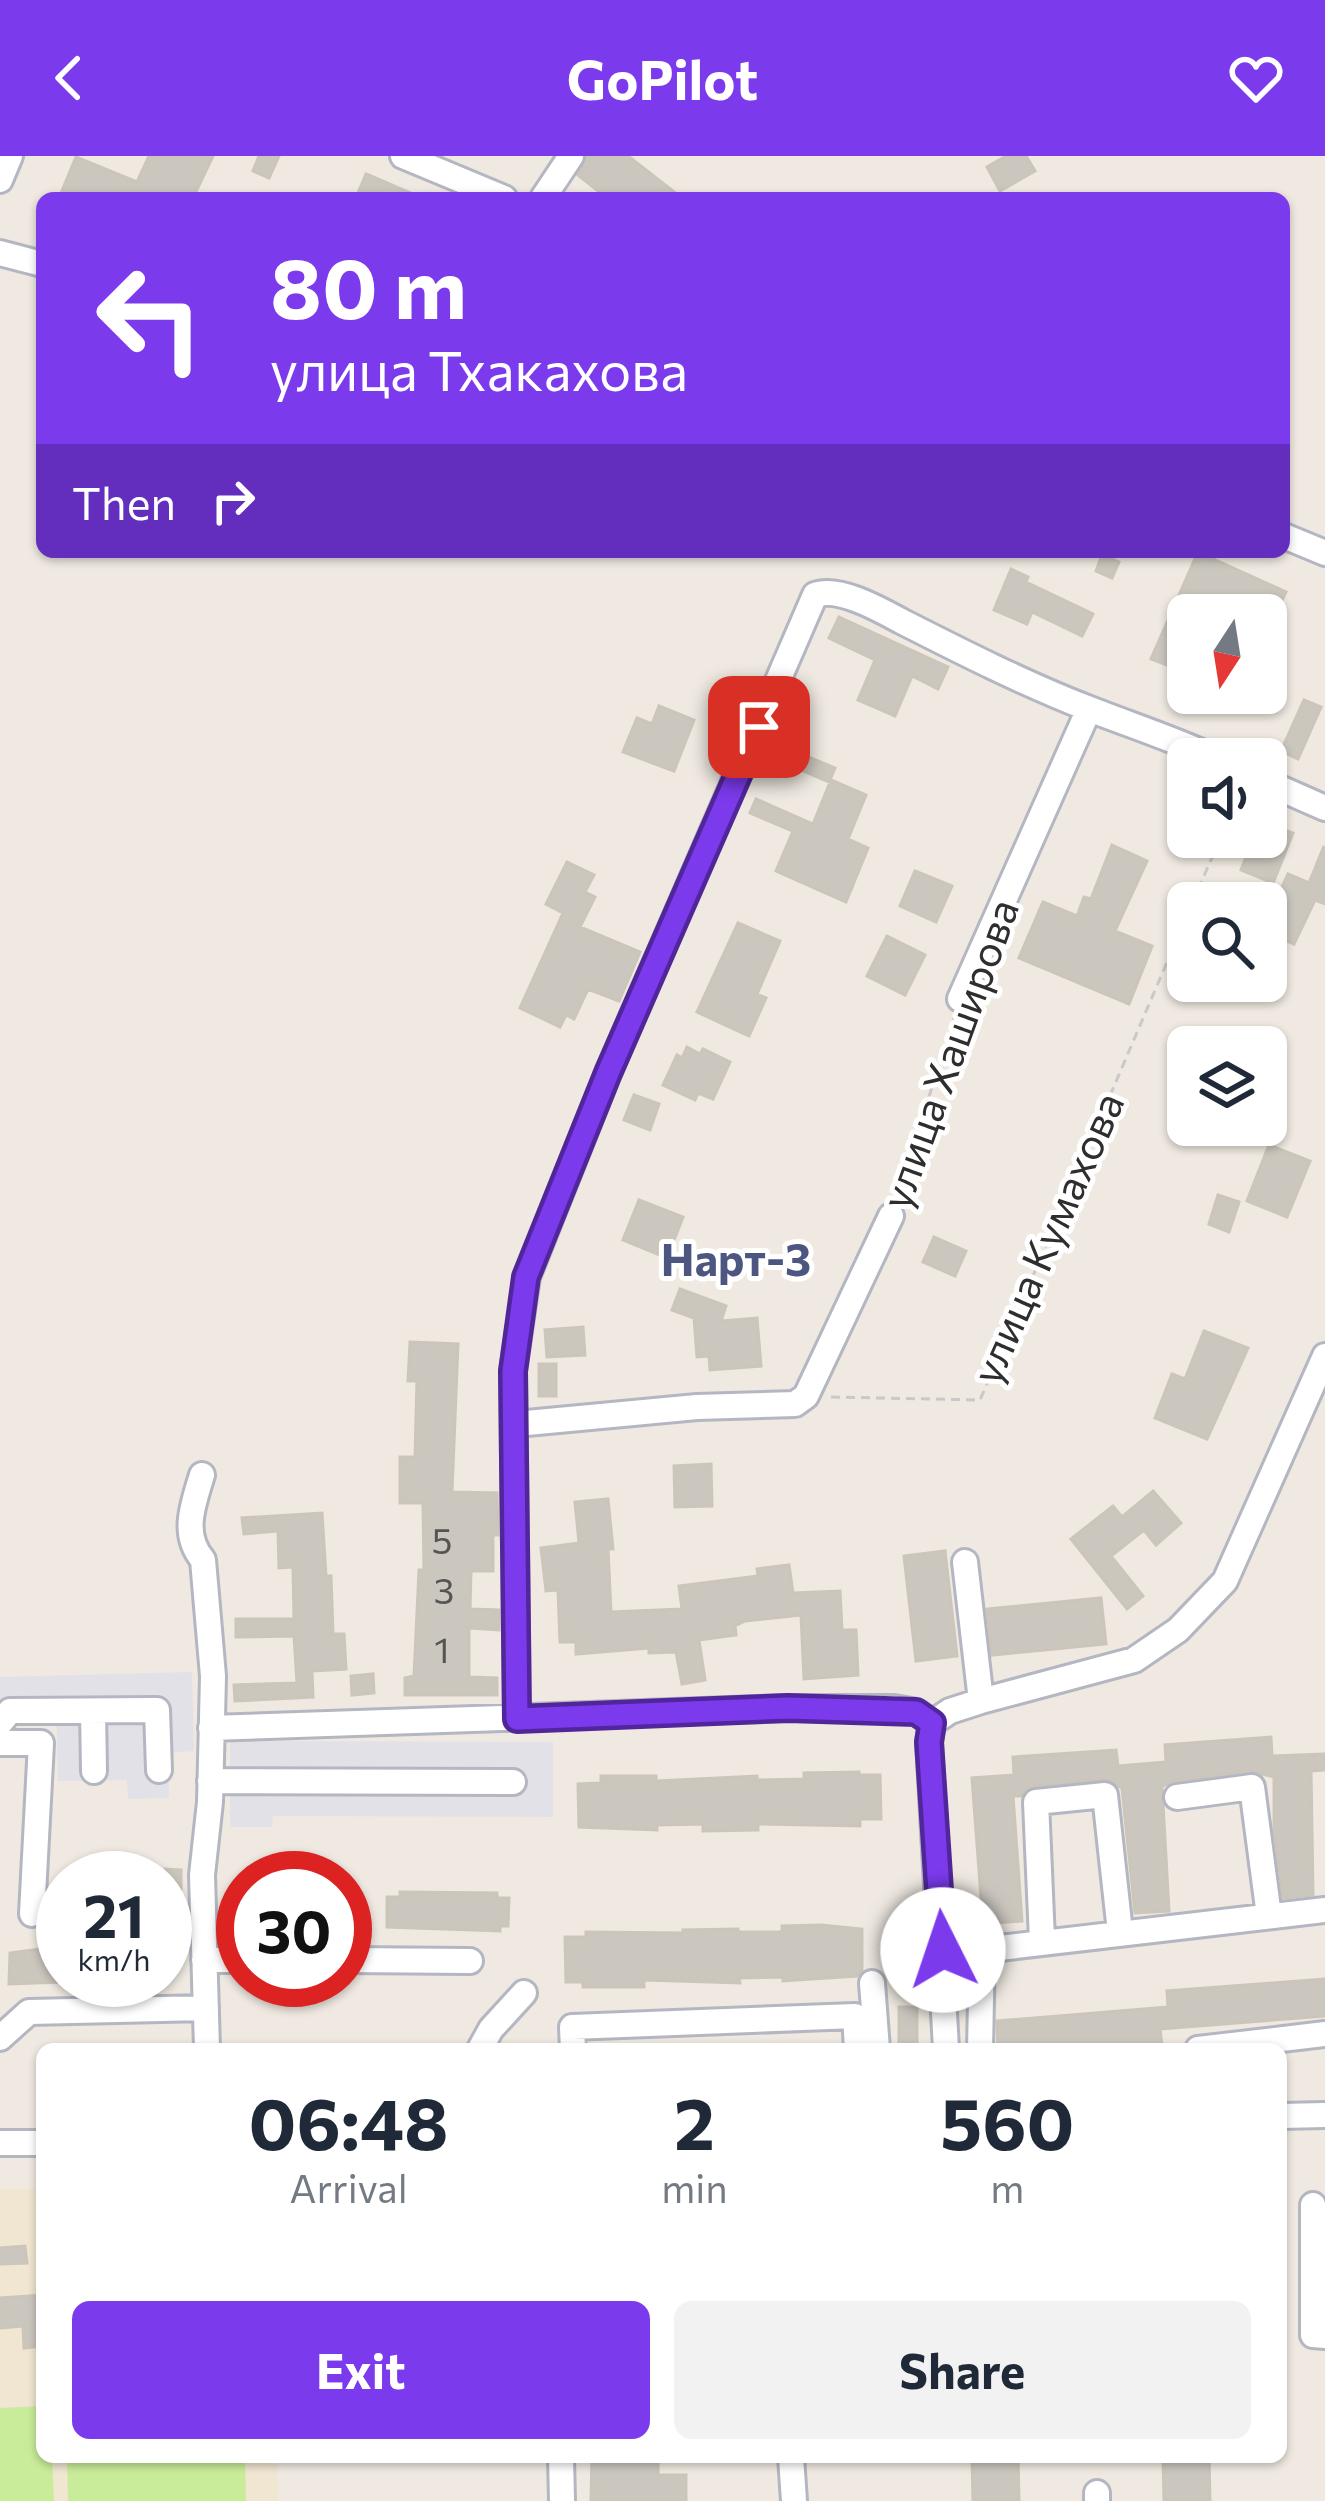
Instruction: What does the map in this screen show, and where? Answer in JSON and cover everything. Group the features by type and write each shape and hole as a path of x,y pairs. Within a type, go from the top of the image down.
{"street":[{"path":"0,180 10,156"},
{"path":"403,156 489,192"},
{"path":"547,192 571,156"},
{"path":"0,253 36,262"},
{"path":"1290,538 1325,553"},
{"path":"517,1719 513,1371 526,1277 608,1073 814,595 828,591 892,616 988,665 1171,738"},
{"name":"улица Хаширова","path":"961,999 1089,709"},
{"path":"1287,791 1325,808"},
{"name":"улица Хаширова","path":"806,1396 891,1216"},
{"path":"946,2043 929,1742 932,1723 981,1701 1134,1660 1203,1606 1225,1581 1243,1547 1325,1356"},
{"path":"516,1424 697,1407 795,1404 806,1396"},
{"path":"202,1475 190,1518 192,1546 203,1560 213,1676 202,1875 207,2043"},
{"path":"965,1562 981,1701"},
{"path":"212,1728 894,1708 916,1712 932,1723"},
{"path":"0,1723 10,1711 157,1710 158,1770"},
{"path":"93,1711 94,1771"},
{"path":"0,1743 41,1743 32,1914"},
{"path":"210,1781 513,1782"},
{"path":"1177,1797 1252,1787 1269,1916"},
{"path":"1042,1940 1036,1802 1105,1795 1120,1932"},
{"path":"980,2043 982,1950 1325,1910"},
{"path":"204,1960 216,1960"},
{"path":"372,1960 470,1961"},
{"path":"872,1983 877,2043"},
{"path":"483,2043 524,1993"},
{"path":"0,2038 29,2012 206,2008"},
{"path":"573,2043 572,2027 855,2016 857,2043"},
{"path":"1249,2043 1325,2034"},
{"path":"1287,2116 1325,2115"},
{"path":"0,2144 36,2143"},
{"path":"1313,2205 1312,2335 1325,2336"},
{"path":"561,2463 562,2501"},
{"path":"791,2463 794,2501"}],"path":[{"name":"улица Кумахова","path":"806,1396 980,1400 1167,963"},
{"name":"улица Хаширова","path":"891,1216 961,999"}],"shaded area":[{"path":"192,1672 194,1751 168,1753 169,1798 128,1799 127,1780 58,1781 56,1702 0,1703 0,1677"},
{"path":"230,1741 553,1742 553,1817 273,1816 272,1827 230,1827"},
{"path":"0,2189 36,2189 36,2463 277,2463 278,2501 0,2501"}],"green space":[{"path":"36,2406 36,2463 52,2463 54,2501 0,2501 0,2408"},
{"path":"67,2463 245,2463 246,2501 68,2501"}],"building":[{"path":"149,156 213,156 196,192 61,192 76,157 137,182"},
{"path":"259,156 279,156 269,178 253,171"},
{"path":"587,156 628,156 674,192 599,192 578,175"},
{"path":"1006,156 1026,156 1035,171 1000,191 987,167"},
{"path":"366,174 408,192 358,192"},
{"path":"1101,558 1119,562 1112,578 1096,571"},
{"path":"1195,558 1211,558 1286,592 1180,594"},
{"path":"1011,569 1028,577 1026,582 1093,614 1082,636 1032,612 1027,624 994,610"},
{"path":"839,617 948,667 938,689 912,676 895,716 858,700 875,660 829,638"},
{"path":"1167,623 1167,665 1151,659"},
{"path":"1304,700 1321,707 1298,759 1287,754 1287,738"},
{"path":"659,706 694,720 674,771 623,752 637,718 652,724"},
{"path":"770,741 835,768 829,782 764,754"},
{"path":"831,780 866,795 848,839 868,848 846,902 776,871 793,831 750,813 756,799 813,824"},
{"path":"1112,845 1147,861 1115,931 1152,946 1129,1004 1019,958 1043,902 1077,916 1084,897 1091,899"},
{"path":"1324,846 1325,904 1315,900 1294,944 1287,941 1284,882 1288,874 1309,883"},
{"path":"1246,858 1283,858 1273,882 1241,870"},
{"path":"567,862 594,875 585,892 595,897 580,927 640,952 619,1001 588,989 574,1019 566,1015 560,1027 520,1008 563,913 546,904"},
{"path":"915,871 952,886 936,922 900,906"},
{"path":"738,923 780,941 757,994 766,998 749,1036 697,1012"},
{"path":"887,936 925,955 905,995 867,976"},
{"path":"687,1047 730,1062 713,1099 698,1093 695,1100 663,1085 677,1055 682,1058"},
{"path":"634,1095 659,1104 650,1130 624,1120"},
{"path":"1269,1146 1310,1161 1287,1217 1247,1201"},
{"path":"1218,1195 1239,1202 1229,1232 1209,1224"},
{"path":"639,1200 683,1217 667,1258 623,1240"},
{"path":"934,1237 966,1251 955,1276 923,1262"},
{"path":"680,1289 726,1306 721,1321 757,1318 761,1366 710,1370 709,1356 697,1357 694,1318 672,1310"},
{"path":"583,1327 585,1355 547,1357 545,1330"},
{"path":"1204,1331 1248,1348 1207,1439 1155,1418 1172,1374 1185,1379"},
{"path":"410,1342 458,1344 452,1492 497,1493 493,1571 471,1571 470,1609 499,1610 499,1630 469,1628 469,1677 497,1678 497,1695 405,1695 405,1678 414,1676 419,1570 424,1570 423,1503 400,1503 400,1457 415,1457 417,1381 408,1381"},
{"path":"539,1364 556,1364 556,1396 539,1396"},
{"path":"711,1464 712,1506 675,1507 674,1466"},
{"path":"1153,1491 1181,1523 1156,1545 1144,1530 1111,1556 1143,1596 1127,1609 1071,1539 1113,1506 1122,1517"},
{"path":"608,1499 613,1549 608,1549 611,1612 682,1609 679,1586 758,1576 757,1569 789,1565 793,1593 840,1591 842,1630 856,1630 858,1675 804,1679 801,1615 745,1621 735,1626 736,1635 699,1640 705,1680 682,1684 676,1652 649,1653 649,1648 576,1654 576,1642 560,1642 558,1590 546,1591 541,1548 579,1543 575,1502"},
{"path":"322,1513 333,1634 344,1634 346,1669 312,1671 313,1697 235,1701 234,1685 297,1683 294,1636 236,1637 236,1619 294,1619 293,1567 279,1568 278,1531 244,1534 242,1518"},
{"path":"945,1551 957,1656 916,1661 904,1556"},
{"path":"1101,1598 1106,1644 992,1655 987,1609"},
{"path":"373,1674 374,1693 352,1695 351,1676"},
{"path":"1271,1737 1272,1756 1325,1754 1325,1770 1311,1771 1313,1895 1283,1898 1274,1828 1274,1777 1250,1771 1162,1786 1169,1911 1135,1913 1122,1788 1103,1779 1034,1786 1013,1796 1022,1921 983,1924 972,1778 1014,1775 1013,1757 1116,1750 1118,1766 1166,1762 1165,1745"},
{"path":"859,1772 880,1775 881,1819 860,1819 860,1826 758,1824 758,1830 703,1831 703,1824 657,1825 657,1830 579,1827 578,1784 601,1783 601,1776 656,1776 656,1781 757,1776 757,1780"},
{"path":"400,1892 497,1893 497,1898 509,1898 508,1926 500,1926 500,1931 387,1927 387,1897 400,1897"},
{"path":"782,1926 862,1929 862,1970 857,1976 783,1981 783,1977 739,1978 740,1983 644,1980 644,1987 583,1987 583,1982 566,1982 565,1937 586,1937 586,1932 782,1932"},
{"path":"36,1950 36,1983 9,1984 10,1953"},
{"path":"1325,1979 1325,2016 1160,2029 1162,2043 998,2043 997,2021 1168,2007 1167,1991"},
{"path":"899,2007 917,2007 917,2043 899,2043"},
{"path":"25,2246 27,2263 0,2264 0,2248"},
{"path":"36,2295 36,2347 24,2348 23,2326 0,2328 0,2298"},
{"path":"592,2463 658,2463 658,2475 686,2475 686,2501 591,2501"},
{"path":"972,2463 1018,2463 1019,2501 973,2501"},
{"path":"1163,2463 1209,2463 1210,2501 1164,2501"}],"district":[{"name":"Нарт-3","path":"736,1260"}],"route":[{"path":"759,727 731,782 526,1277 513,1371 517,1719 788,1708 916,1712 932,1723 929,1742 943,1950"}]}
